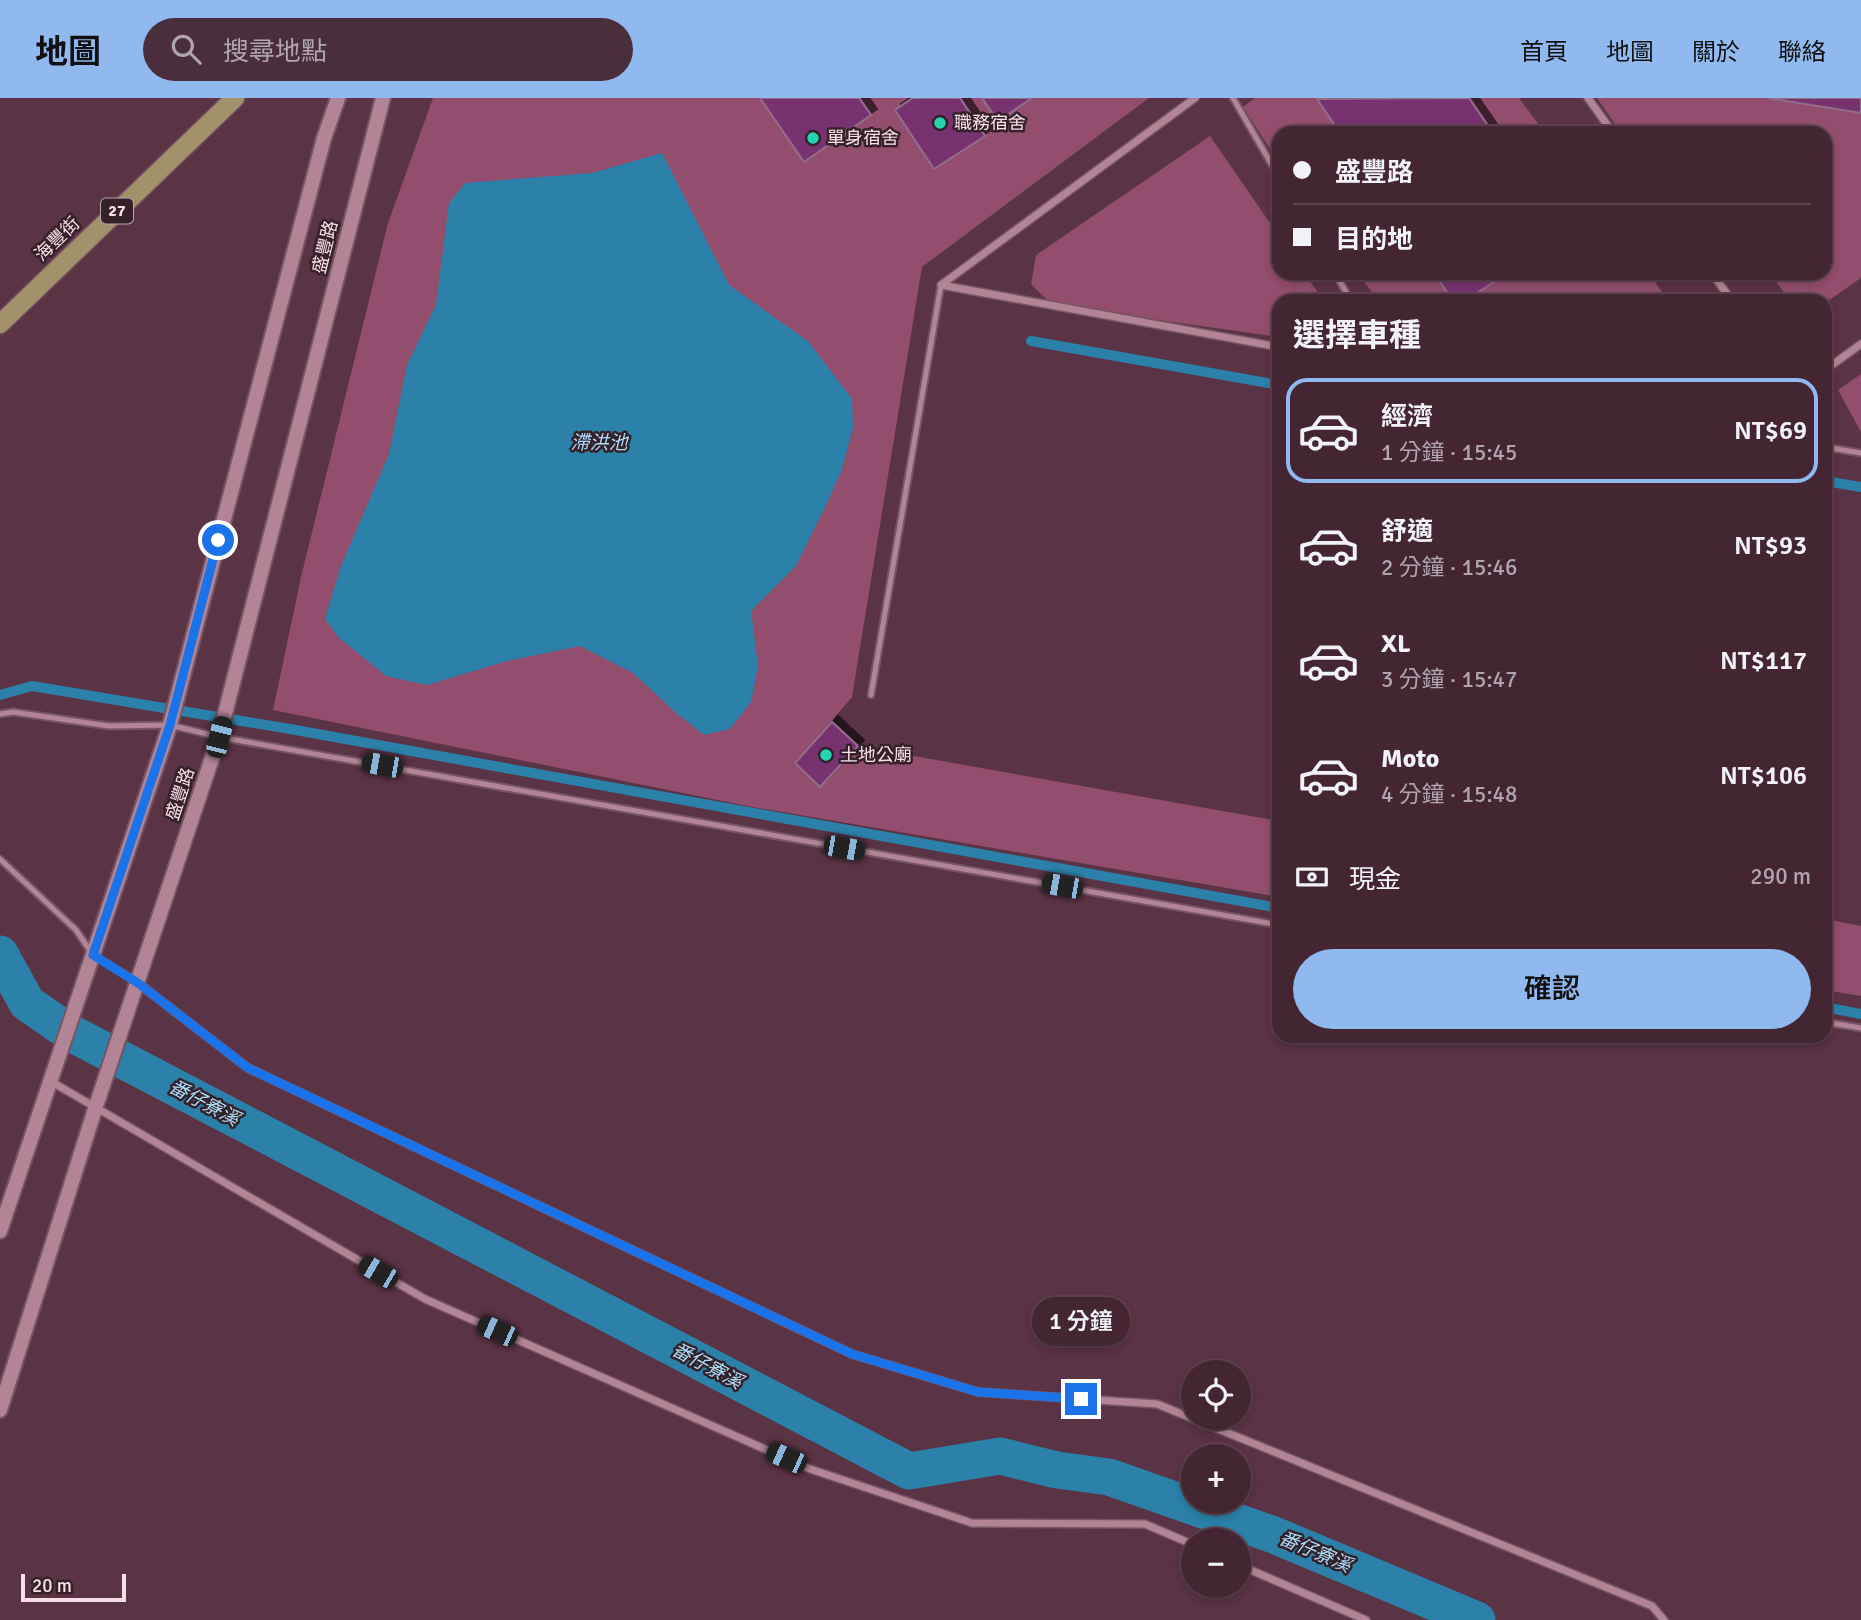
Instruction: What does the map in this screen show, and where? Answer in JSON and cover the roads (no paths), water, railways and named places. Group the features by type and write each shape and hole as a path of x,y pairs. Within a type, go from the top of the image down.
{"main road":[{"name":"海豐街","path":"0,324 234,98"}],"street":[{"name":"盛豐路","path":"0,1231 170,725 321,152 338,98"},
{"name":"盛豐路","path":"0,1410 95,1109 219,737 383,98"},
{"path":"941,285 1195,98"},
{"path":"1588,98 1608,126"},
{"path":"941,285 1272,346"},
{"path":"1832,365 1861,344"},
{"path":"138,983 248,1068 852,1354 978,1392 1157,1404 1652,1606 1664,1620"},
{"path":"52,1082 425,1299 810,1469 972,1523 1145,1524 1181,1539"},
{"path":"1251,1570 1366,1620"}],"lane":[{"path":"1233,98 1272,165"},
{"path":"871,695 941,285"},
{"path":"1832,448 1861,453"},
{"path":"0,714 13,712 109,726 170,725 219,737 1272,924"},
{"path":"0,859 76,930 93,955 138,983"},
{"path":"1832,1023 1861,1028"}],"water":[{"name":"滯洪池","path":"662,153 729,285 808,341 852,399 853,428 841,472 826,505 796,566 751,611 758,666 751,702 730,729 704,735 633,673 580,646 507,661 427,685 386,676 338,637 325,619 341,566 389,454 407,365 436,305 449,203 465,183 592,173"}],"waterway":[{"path":"1031,341 1272,384"},
{"path":"1832,482 1861,487"},
{"path":"0,695 32,686 290,729 1272,907"},
{"name":"番仔寮溪","path":"0,954 27,1003 69,1032 909,1471 1000,1456 1057,1470 1109,1477 1274,1535 1477,1620"},
{"path":"1832,1008 1861,1014"}],"place":[{"name":"職務宿舍","path":"940,123"},
{"name":"單身宿舍","path":"813,138"},
{"name":"土地公廟","path":"826,755"}]}
